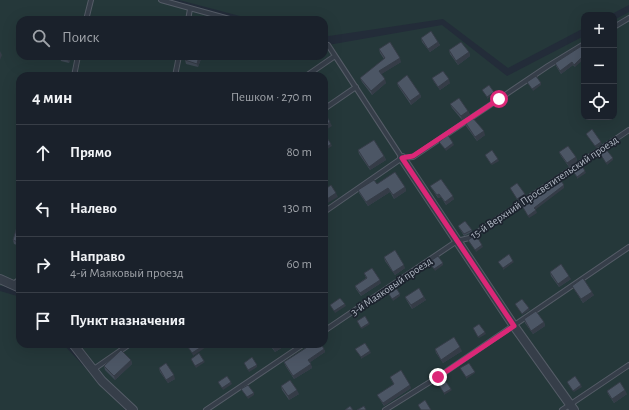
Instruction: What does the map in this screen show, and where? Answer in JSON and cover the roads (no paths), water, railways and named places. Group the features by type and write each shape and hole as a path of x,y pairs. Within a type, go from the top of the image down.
{"street":[{"path":"402,158 514,326 572,407"},
{"path":"0,279 16,287"},
{"path":"76,348 102,381 132,410"}],"lane":[{"path":"87,16 90,0"},
{"path":"160,0 217,16"},
{"path":"189,16 190,9"},
{"path":"617,24 629,18"},
{"path":"328,45 402,158"},
{"path":"328,209 402,158 413,156 548,66 581,46"},
{"path":"312,72 335,56"},
{"path":"75,72 77,60"},
{"path":"175,72 178,60"},
{"path":"328,106 356,87"},
{"name":"15-й Верхний Просветительский проезд","path":"457,241 468,238 629,130"},
{"name":"3-й Маяковый проезд","path":"328,328 457,241"},
{"path":"385,410 514,326 629,247"},
{"path":"94,369 124,348"},
{"path":"206,410 298,348"},
{"path":"562,410 572,407 629,365"}]}
